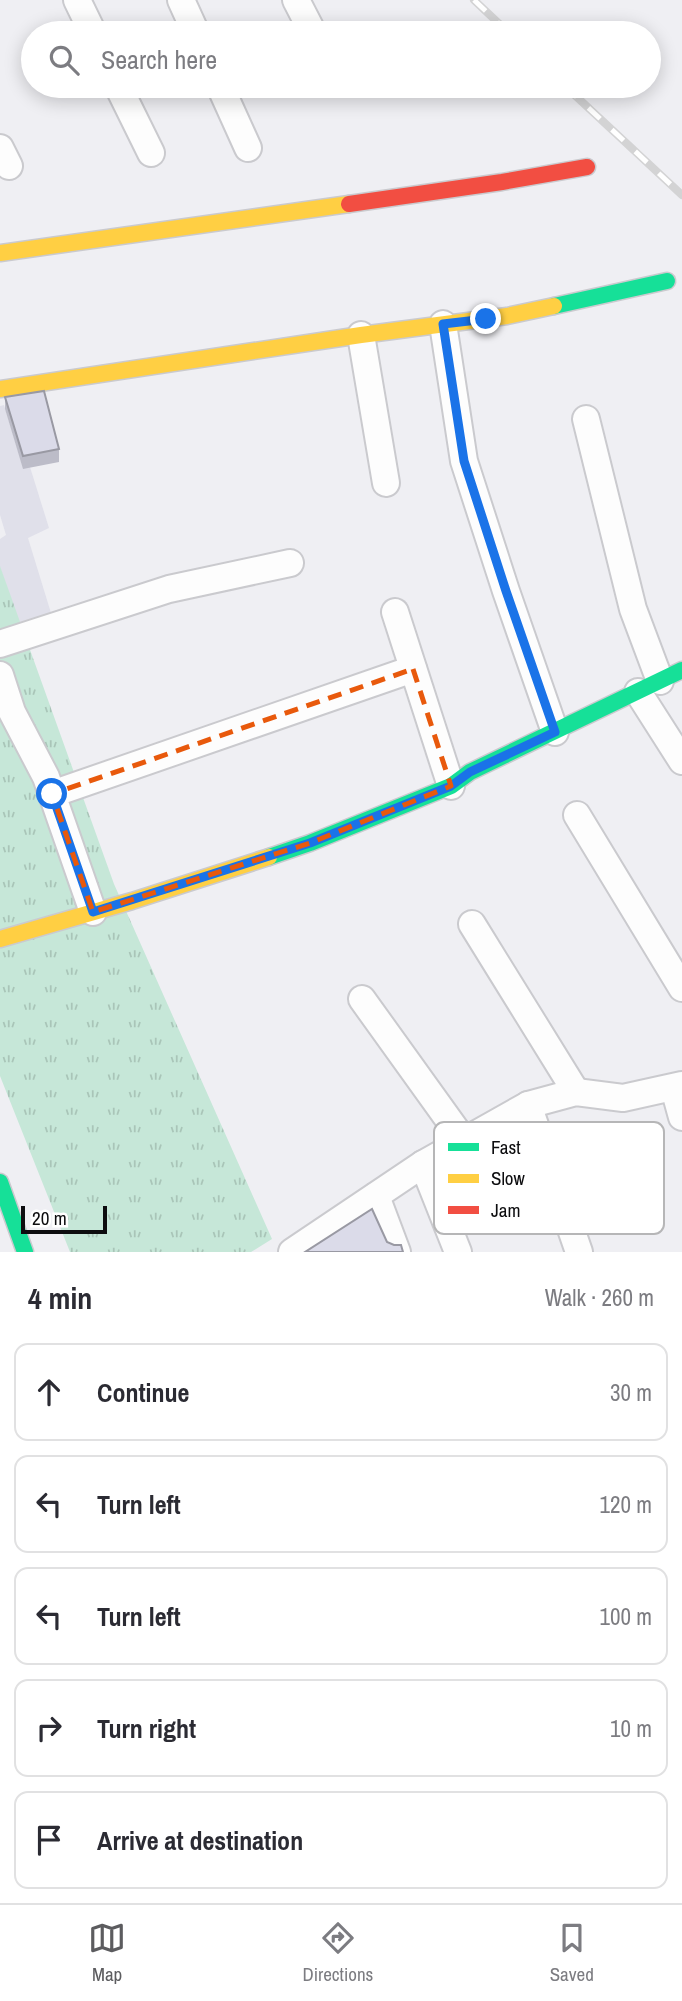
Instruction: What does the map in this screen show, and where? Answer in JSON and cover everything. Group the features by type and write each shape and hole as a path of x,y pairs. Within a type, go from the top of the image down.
{"street":[{"path":"77,0 87,21"},
{"path":"181,0 191,21"},
{"path":"296,0 307,21"},
{"path":"124,98 151,153"},
{"path":"225,98 248,148"},
{"path":"0,253 502,182 587,167"},
{"path":"0,390 361,335 507,316 667,281"},
{"path":"443,324 464,461 555,732"},
{"path":"361,335 386,483"},
{"path":"586,419 633,608 660,681 682,761"},
{"path":"0,644 169,589 290,563"},
{"path":"395,612 451,786"},
{"path":"52,794 413,669"},
{"path":"0,675 12,712 46,777 93,912"},
{"path":"0,939 310,843 451,786 470,772 660,681"},
{"path":"577,816 682,988"},
{"path":"472,924 576,1092"},
{"path":"362,999 450,1122"},
{"path":"498,1122 528,1105 576,1092 623,1098 678,1087 682,1118"},
{"path":"528,1105 534,1122"},
{"path":"292,1252 434,1158"},
{"path":"423,1164 434,1192"},
{"path":"0,1182 25,1252"},
{"path":"376,1196 397,1252"},
{"path":"451,1234 458,1252"},
{"path":"573,1234 579,1252"}],"highlighted area":[{"path":"413,669 451,786 310,843 93,912 52,794"}],"shaded area":[{"path":"4,405 23,468 30,467 49,528 28,538 55,626 22,632 0,567 0,539 6,535 0,515 0,406"}],"green space":[{"path":"0,566 114,884 272,1239 251,1252 70,1252 0,1076"}],"building":[{"path":"44,391 59,449 23,456 5,397"},
{"path":"372,1209 387,1242 401,1245 403,1252 305,1252"}],"railway":[{"path":"474,0 496,21"},
{"path":"578,98 682,195"}],"traffic: fast":[{"path":"554,306 667,281"},
{"path":"269,857 451,786 470,772 682,670"},
{"path":"0,1182 25,1252"}],"traffic: slow":[{"path":"0,253 349,204"},
{"path":"0,389 507,316 554,306"},
{"path":"0,939 132,901 269,857"}],"traffic: jam":[{"path":"349,204 587,167"}],"route":[{"path":"52,794 93,912 310,843 451,786 470,772 555,732 464,461 443,324 486,319"}]}
